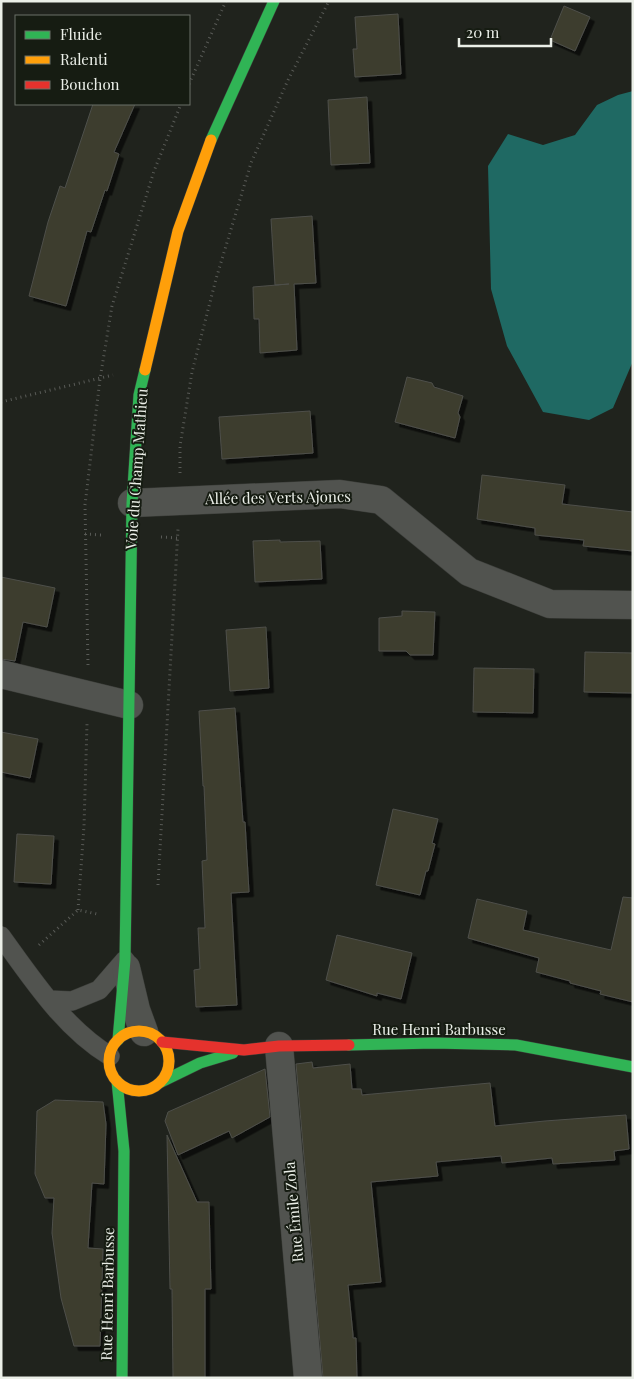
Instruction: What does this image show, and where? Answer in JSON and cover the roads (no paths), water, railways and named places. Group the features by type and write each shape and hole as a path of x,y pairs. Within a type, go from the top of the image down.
{"street":[{"name":"Voie du Champ Mathieu","path":"114,1048 124,960 126,919 132,503 140,395 158,309 178,231 212,138 274,1"},
{"name":"Allée des Verts Ajoncs","path":"132,503 340,494 381,500 469,572 550,604 633,605"},
{"path":"1,674 129,705"},
{"name":"Voie du Champ Mathieu","path":"124,960 136,1010 153,1037"},
{"path":"134,1032 153,1037 166,1049 169,1066 166,1075 154,1089 134,1091 124,1087 112,1074 109,1065 114,1048 125,1035 134,1032"},
{"name":"Rue Henri Barbusse","path":"153,1037 244,1050"},
{"name":"Rue Henri Barbusse","path":"154,1089 200,1062 244,1050 280,1046 434,1043 516,1045 633,1067"},
{"name":"Rue Émile Zola","path":"280,1046 308,1378"},
{"name":"Rue Henri Barbusse","path":"117,1081 124,1151 122,1378"},
{"name":"Rue Henri Barbusse","path":"124,1151 132,1133"}],"lane":[{"path":"1,936 49,1000 79,1033 114,1048"},
{"path":"49,1000 72,1001 99,990 124,960"}],"water":[{"path":"633,91 633,361 613,408 589,420 543,412 507,346 491,289 488,166 508,134 543,145 575,135 597,105 618,95"}]}
